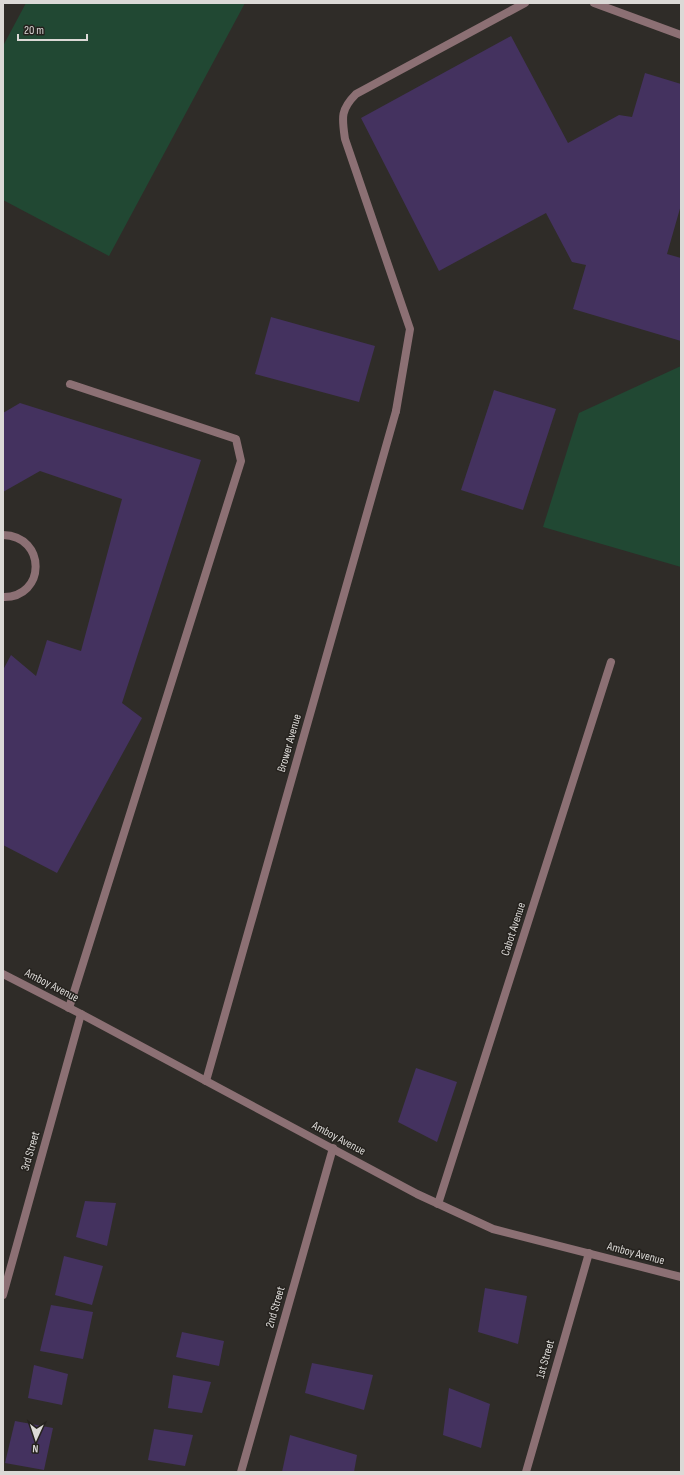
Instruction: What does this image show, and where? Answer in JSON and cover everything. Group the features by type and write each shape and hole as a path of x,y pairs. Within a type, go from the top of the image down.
{"street":[{"name":"Brower Avenue","path":"206,1081 396,412 410,329 345,139 343,121 345,104 356,94 525,3"},
{"path":"594,3 681,35"},
{"path":"69,1008 242,461 236,439 70,384"},
{"path":"3,535 20,538 28,545 34,554 36,564 34,579 24,591 15,596 3,597"},
{"name":"Cabot Avenue","path":"438,1204 611,662"},
{"name":"Amboy Avenue","path":"3,974 438,1204 493,1229 681,1277"},
{"name":"3rd Street","path":"3,1295 81,1014"},
{"name":"2nd Street","path":"241,1472 333,1148"},
{"name":"1st Street","path":"526,1472 588,1253"}],"green space":[{"path":"26,3 245,3 109,256 3,200 3,46"},
{"path":"681,366 681,567 543,527 579,413"}],"building":[{"path":"511,36 568,143 619,115 632,117 645,73 681,84 681,205 667,254 681,258 681,341 573,309 586,265 572,262 546,213 439,271 361,118"},
{"path":"271,317 375,346 359,402 255,374"},
{"path":"494,390 556,409 523,510 461,490"},
{"path":"20,403 201,460 122,703 142,718 57,873 3,845 3,670 11,655 36,676 47,640 81,651 122,499 40,471 3,492 3,413"},
{"path":"416,1068 457,1082 437,1142 398,1122"},
{"path":"85,1201 116,1203 107,1246 76,1237"},
{"path":"64,1256 103,1266 92,1305 55,1295"},
{"path":"485,1288 527,1296 518,1344 478,1332"},
{"path":"51,1305 93,1312 83,1359 40,1351"},
{"path":"182,1332 224,1341 219,1366 176,1357"},
{"path":"312,1363 373,1375 364,1410 305,1393"},
{"path":"34,1365 68,1374 62,1405 28,1398"},
{"path":"173,1375 211,1382 202,1413 168,1408"},
{"path":"449,1388 490,1404 481,1448 443,1435"},
{"path":"15,1421 53,1428 44,1470 5,1463"},
{"path":"154,1429 193,1435 185,1466 148,1460"},
{"path":"290,1435 357,1455 354,1472 282,1472"}]}
